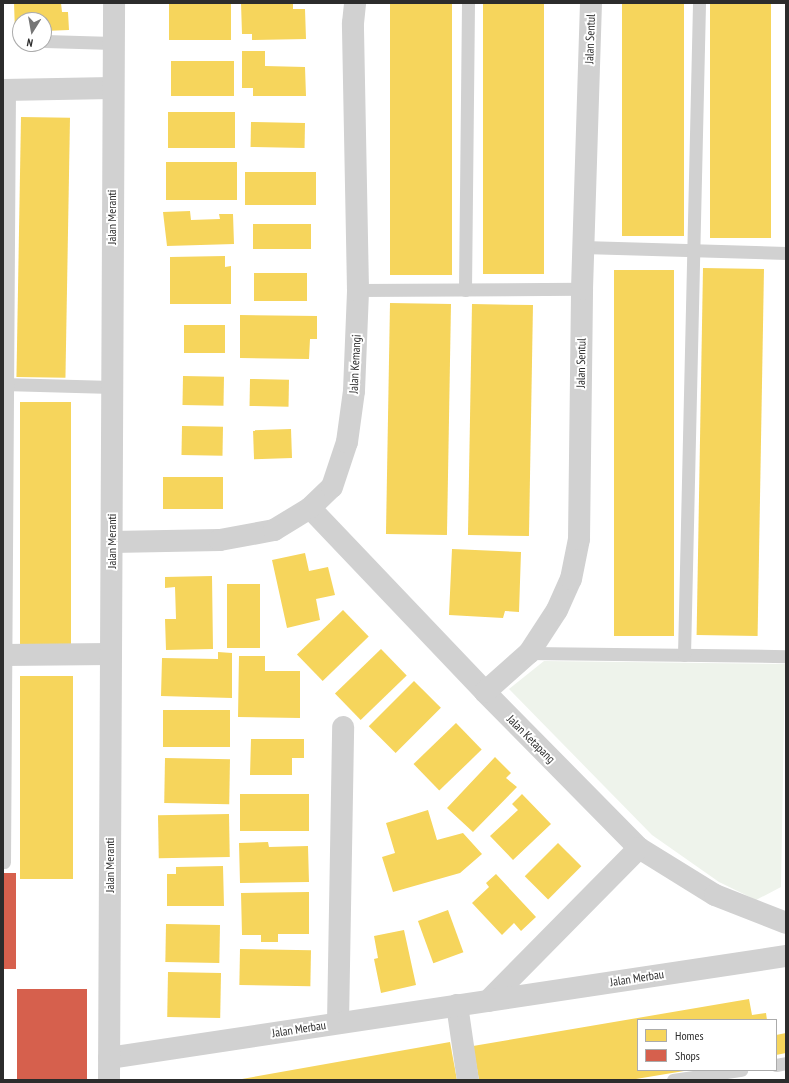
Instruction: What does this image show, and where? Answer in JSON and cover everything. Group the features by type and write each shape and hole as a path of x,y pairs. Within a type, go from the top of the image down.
{"street":[{"name":"Jalan Meranti","path":"109,1080 112,542 112,88 114,3"},
{"name":"Jalan Kemangi","path":"112,542 220,540 274,530 310,508 332,487 347,442 354,391 358,290 353,22 355,3"},
{"name":"Jalan Sentul","path":"486,692 529,653 557,610 571,580 579,539 582,289 591,3"},
{"path":"6,90 112,88"},
{"name":"Jalan Ketapang","path":"310,508 486,692 639,848 715,895 786,923"},
{"path":"5,655 111,654"},
{"path":"338,1023 342,727"},
{"path":"488,1000 639,848"},
{"name":"Jalan Merbau","path":"109,1058 786,956"},
{"path":"457,1005 468,1080"}],"lane":[{"path":"465,290 468,3"},
{"path":"684,654 695,250 699,3"},
{"path":"52,40 113,43"},
{"path":"4,862 6,90"},
{"path":"583,247 786,253"},
{"path":"358,290 582,289"},
{"path":"5,384 112,387"},
{"path":"529,653 786,656"},
{"path":"673,1080 734,1071"}],"shaded area":[{"path":"544,661 785,664 781,887 756,900 719,882 652,835 509,689"}],"building: Homes":[{"path":"14,3 61,3 62,12 68,12 69,30 52,31 52,12 14,12"},
{"path":"169,3 231,3 231,40 169,40"},
{"path":"241,3 293,3 293,9 305,9 306,39 252,40 252,34 242,34"},
{"path":"390,3 452,3 452,275 390,275"},
{"path":"483,3 544,3 544,274 483,274"},
{"path":"622,3 684,3 684,236 622,236"},
{"path":"710,3 771,3 771,238 710,238"},
{"path":"242,51 265,51 265,66 305,67 306,96 253,96 253,88 242,88"},
{"path":"171,61 234,61 234,96 171,96"},
{"path":"168,112 235,112 235,148 168,148"},
{"path":"21,117 70,118 65,378 16,377"},
{"path":"251,122 305,123 305,148 251,147"},
{"path":"166,162 237,162 237,200 166,200"},
{"path":"245,172 316,172 316,205 245,205"},
{"path":"190,211 191,220 220,219 219,214 233,214 234,244 167,246 163,212"},
{"path":"253,224 311,224 311,249 253,249"},
{"path":"225,256 225,267 231,266 231,304 170,304 170,257"},
{"path":"703,268 764,269 758,636 697,635"},
{"path":"614,270 674,270 674,636 614,636"},
{"path":"254,273 307,273 307,301 254,301"},
{"path":"390,303 451,304 447,535 386,534"},
{"path":"472,304 533,305 529,536 468,535"},
{"path":"240,315 317,316 317,339 310,339 309,359 240,358"},
{"path":"184,325 225,325 225,353 184,353"},
{"path":"183,376 224,377 223,406 182,405"},
{"path":"250,379 289,380 289,407 250,406"},
{"path":"20,402 71,402 71,646 20,646"},
{"path":"182,426 223,427 222,456 181,455"},
{"path":"291,429 292,458 254,459 253,430"},
{"path":"163,477 223,477 223,509 163,509"},
{"path":"452,549 521,552 519,612 505,611 503,618 449,615"},
{"path":"305,553 309,571 328,567 335,595 316,599 320,620 287,628 272,560"},
{"path":"212,576 213,649 166,650 165,619 176,619 175,587 165,588 165,577"},
{"path":"227,584 260,584 260,648 227,648"},
{"path":"343,610 369,637 323,681 297,654"},
{"path":"381,649 407,676 361,720 335,693"},
{"path":"218,652 232,653 232,698 161,696 162,658 218,659"},
{"path":"239,656 265,656 265,671 300,671 300,718 238,717"},
{"path":"20,676 73,676 73,879 20,879"},
{"path":"414,681 441,708 396,753 369,726"},
{"path":"163,710 230,710 230,747 163,747"},
{"path":"456,723 482,750 439,791 414,764"},
{"path":"251,739 304,739 304,758 292,758 292,775 250,775"},
{"path":"495,757 511,773 506,778 517,787 473,832 447,808"},
{"path":"165,758 230,759 229,804 164,803"},
{"path":"240,794 309,794 309,831 240,831"},
{"path":"522,794 551,824 513,860 490,836 518,810 512,804"},
{"path":"428,810 437,840 463,833 482,854 460,873 393,892 382,857 395,853 386,823"},
{"path":"229,814 230,857 159,858 158,815"},
{"path":"268,842 269,847 308,846 309,882 240,883 239,843"},
{"path":"558,843 581,866 548,900 525,876"},
{"path":"223,866 224,906 167,906 167,874 176,874 176,867"},
{"path":"496,874 536,917 521,931 514,923 502,935 472,903 489,887 486,883"},
{"path":"309,892 309,934 278,934 278,942 261,942 261,935 242,935 241,893"},
{"path":"448,910 463,952 433,963 418,921"},
{"path":"166,924 220,925 219,963 165,962"},
{"path":"404,930 416,985 381,993 374,959 378,958 374,936"},
{"path":"240,949 311,950 310,986 239,985"},
{"path":"168,972 221,973 220,1018 167,1017"},
{"path":"749,999 752,1015 766,1013 767,1019 637,1019 637,1071 684,1071 630,1080 479,1080 473,1046"},
{"path":"786,1033 786,1053 777,1055 777,1035"},
{"path":"450,1042 457,1080 242,1080 242,1079"}],"building: Shops":[{"path":"3,873 16,873 16,969 3,969"},
{"path":"17,989 87,989 87,1080 17,1080"}]}
